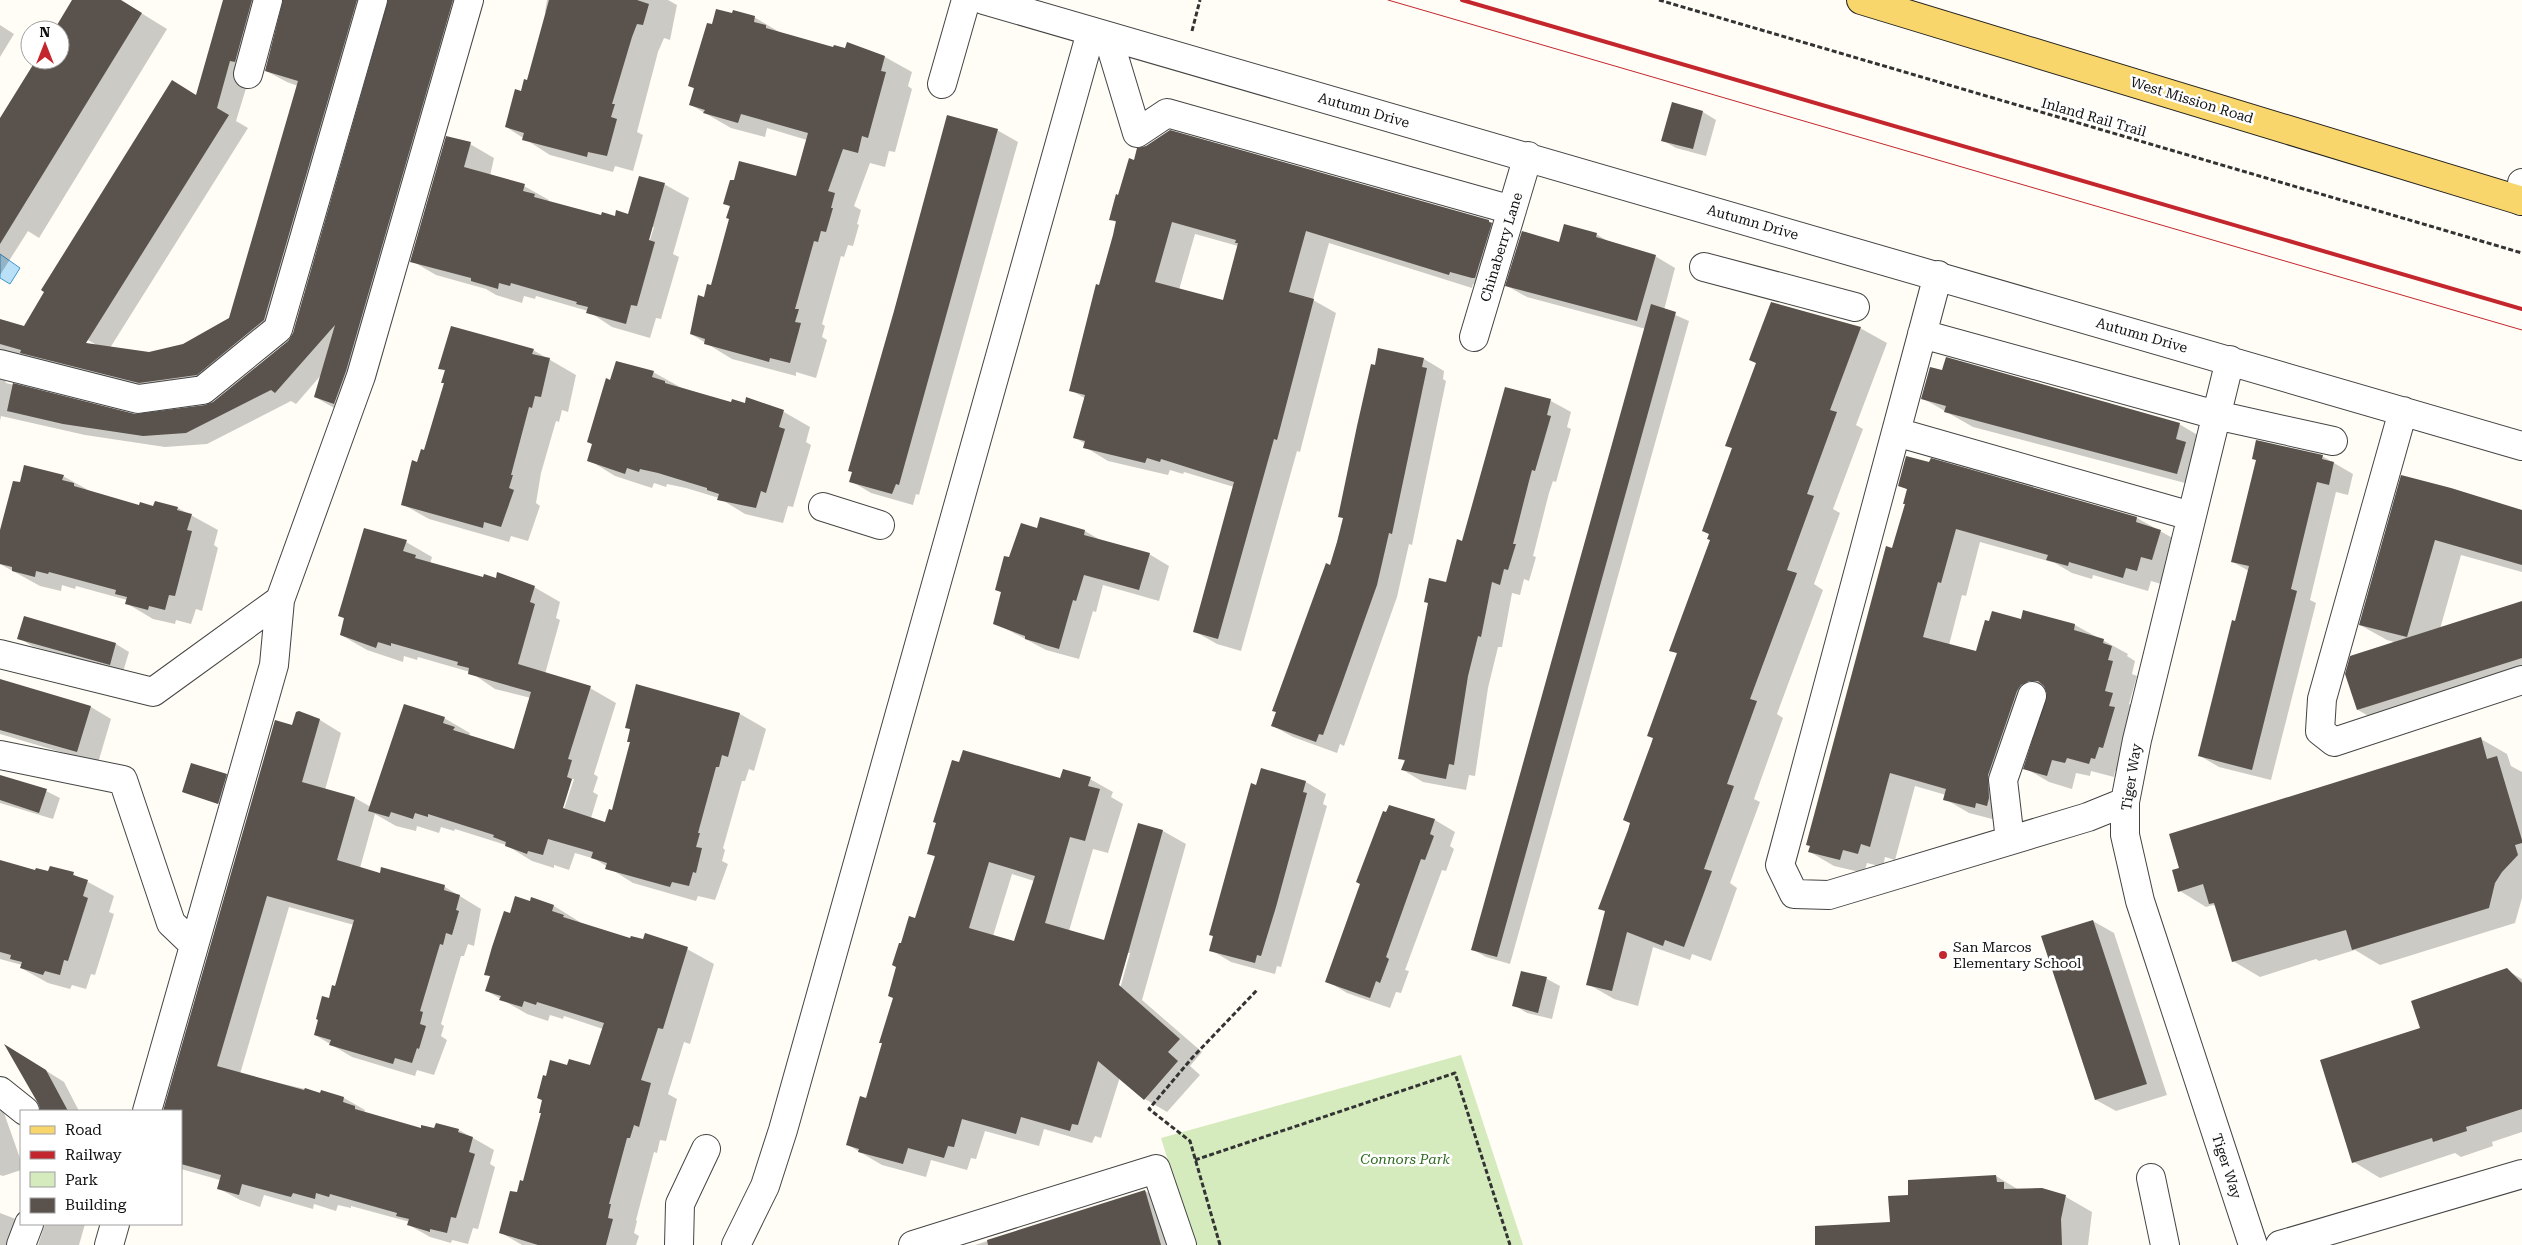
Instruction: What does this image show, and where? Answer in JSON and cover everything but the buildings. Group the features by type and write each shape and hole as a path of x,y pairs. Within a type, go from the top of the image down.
{"main road":[{"name":"West Mission Road","path":"1862,0 2522,195"}],"street":[{"path":"248,74 268,0"},
{"path":"0,364 138,399 203,390 278,330 373,0"},
{"path":"147,1110 274,664 280,600 361,376 469,0"},
{"path":"942,84 966,0"},
{"name":"Autumn Drive","path":"984,0 1528,156 2522,446"},
{"path":"1100,34 1136,133 1167,112 1512,210"},
{"path":"736,1245 765,1186 783,1130 1100,34"},
{"name":"Chinaberry Lane","path":"1474,337 1528,156"},
{"path":"1704,267 1855,307"},
{"path":"1938,276 1780,865 1794,894 1829,894 2088,817 2124,802"},
{"path":"1922,334 2216,415 2333,441"},
{"name":"Tiger Way","path":"2230,360 2137,740 2124,802 2125,835 2140,901 2253,1245"},
{"path":"2403,411 2322,699 2320,731 2334,742 2522,680"},
{"path":"1896,432 2192,516"},
{"path":"823,507 880,525"},
{"path":"0,654 152,692 280,600"},
{"path":"2010,840 2003,780 2032,696"},
{"path":"0,754 123,780 171,924 194,945"},
{"path":"0,1090 24,1110"},
{"path":"679,1245 680,1204 706,1149"},
{"path":"913,1245 1156,1169 1182,1245"},
{"path":"2280,1245 2522,1174"},
{"path":"2151,1178 2165,1245"},
{"path":"21,1245 29,1225"},
{"path":"110,1245 116,1225"}],"path":[{"name":"Inland Rail Trail","path":"1660,0 2522,254"},
{"path":"1220,1245 1190,1141 1149,1109 1192,1058 1258,989"},
{"path":"1195,1160 1455,1073 1510,1245"}],"green space":[{"name":"Connors Park","path":"1461,1055 1523,1245 1194,1245 1161,1138"}],"water":[{"path":"0,254 20,268 10,284 0,278"}],"tram line":[{"path":"1388,0 2522,330"}],"railway":[{"path":"1462,0 2522,309"}],"place":[{"name":"San Marcos Elementary School","path":"1943,955"}]}
